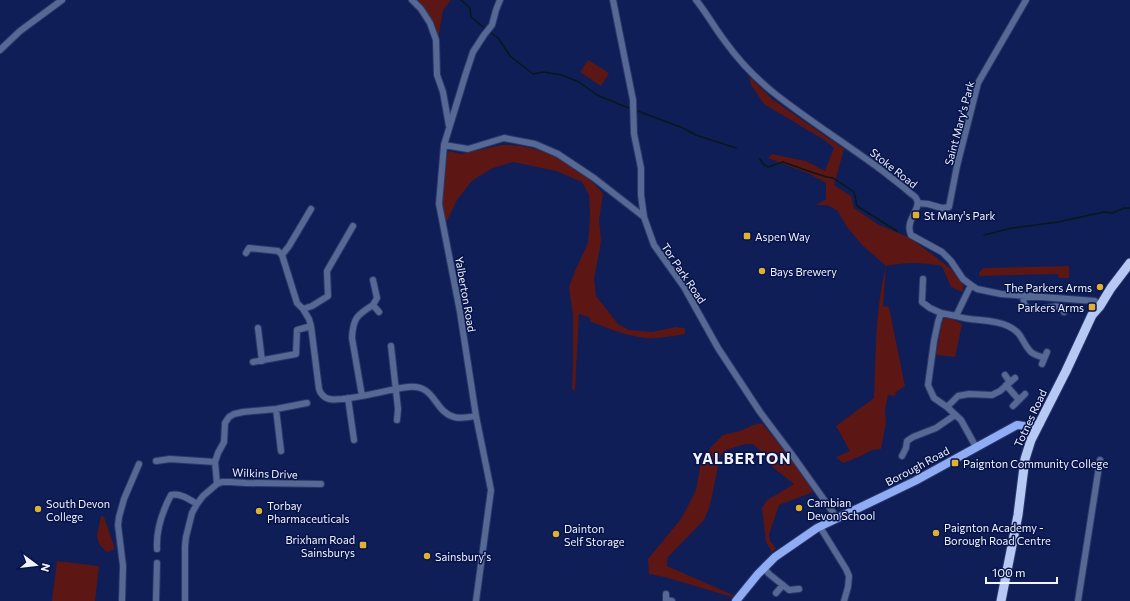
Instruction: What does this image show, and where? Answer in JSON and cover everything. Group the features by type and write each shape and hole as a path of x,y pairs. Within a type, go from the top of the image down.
{"highway":[{"name":"Totnes Road","path":"1001,601 1018,515 1025,459 1031,440 1092,315 1130,263"}],"main road":[{"name":"Borough Road","path":"736,601 775,557 820,527 915,481 1017,425 1034,426 1040,423"},
{"path":"1028,426 1031,432 1031,440"}],"street":[{"path":"0,50 20,31 62,0"},
{"path":"412,0 421,9 430,23 436,40 437,75 443,92 449,128"},
{"name":"Yalberton Road","path":"476,601 491,490 476,416 460,312 438,204 444,145 449,128 473,52 492,25 500,0"},
{"name":"Tor Park Road","path":"614,0 633,105 634,134 641,168 641,195 644,217 654,245 684,287 718,348 760,412 837,518"},
{"name":"Stoke Road","path":"696,0 724,40 752,75 798,112 849,146 899,183 916,198 918,203 917,209 909,226 911,235 942,252 951,261 963,279 970,285"},
{"name":"Saint Mary's Park","path":"918,203 942,208 949,207 957,166 978,83 1026,0"},
{"path":"444,145 468,149 504,138 534,144 558,154 594,178 644,217"},
{"path":"282,255 311,210"},
{"path":"303,309 312,306 328,296 328,271 353,226"},
{"path":"246,254 249,248 278,251 282,255 297,304 303,309 311,326 320,393 329,399 348,398 415,386 423,388 429,392 447,413 455,418 476,416"},
{"path":"923,279 922,302 930,308 941,313 971,320 994,321 1008,326 1016,330 1031,353 1044,358"},
{"path":"362,396 352,330 356,317 373,305 377,298 372,280"},
{"path":"956,316 970,285 977,289 986,291 1023,296 1095,301 1100,306"},
{"path":"1023,296 1024,304 1029,308 1036,309 1061,306 1064,312"},
{"path":"373,305 379,312"},
{"path":"941,313 934,341 928,385 934,398 947,407 961,420 976,447"},
{"path":"253,362 296,354 297,330 311,326"},
{"path":"258,328 262,361"},
{"path":"391,346 398,409 397,420"},
{"path":"1005,375 1019,400"},
{"path":"947,407 958,396 969,394 992,394 1000,391 1010,382"},
{"path":"1013,406 1025,394"},
{"path":"348,398 354,440"},
{"path":"217,484 215,462 224,442 225,423 229,417 243,412 276,409 307,403"},
{"path":"276,409 281,451"},
{"path":"902,456 906,448 906,441 936,428 955,415"},
{"path":"156,461 170,459 215,462"},
{"path":"1078,601 1100,460"},
{"path":"122,601 123,566 118,524 124,499 140,464"},
{"name":"Wilkins Drive","path":"185,601 184,546 192,513 203,496 217,484 222,482 321,484"},
{"path":"158,549 157,540 159,527 171,495 174,494 182,496 197,504"},
{"path":"820,527 846,568 849,576 844,601"},
{"path":"156,601 157,563"},
{"path":"764,568 769,574 789,590 799,589"},
{"path":"776,593 783,585"},
{"path":"666,594 666,600 672,601"}],"shaded area":[{"path":"416,0 451,0 443,10 438,39"},
{"path":"588,60 609,73 601,86 580,72"},
{"path":"749,76 772,99 844,149 834,185 851,196 854,208 879,225 908,237 932,254 951,269 964,286 962,292 951,287 942,266 914,263 886,266 862,245 847,227 837,210 826,205 816,205 826,199 826,183 810,174 768,158 772,154 806,161 825,171 834,148 826,141 764,104 751,85"},
{"path":"501,145 516,145 525,147 547,153 558,158 588,178 603,194 599,220 601,239 594,278 596,296 618,324 629,330 652,332 676,327 685,328 685,334 655,338 631,336 591,322 589,317 579,314 575,391 572,389 573,315 569,287 588,243 590,216 589,195 582,182 556,171 513,162 493,168 473,180 467,187 457,200 446,223 443,210 443,187 445,163 449,151 461,154"},
{"path":"886,266 883,306 889,307 905,386 896,392 895,396 888,395 885,410 886,423 881,449 872,450 843,463 836,457 850,451 836,426 874,398 878,315 882,282"},
{"path":"1069,266 1069,278 1059,278 1058,274 979,276 979,273 983,268"},
{"path":"944,318 955,320 962,324 955,357 936,355 942,321"},
{"path":"762,423 795,465 813,492 779,505 769,534 770,541 776,548 772,552 766,542 762,508 767,500 794,484 766,462 766,456 753,444 745,444 726,450 720,456 709,508 704,520 667,558 667,566 733,595 732,597 665,577 649,574 648,559 680,520 688,506 696,490 701,462 711,447 723,435"},
{"path":"101,516 104,517 115,549 107,552 99,543 97,536"},
{"path":"57,561 99,566 95,601 52,601"}],"waterway":[{"path":"461,0 470,8 471,17 487,30"},
{"path":"490,32 499,39 510,56 533,74 543,72 562,75 579,82 597,95 631,109"},
{"path":"635,110 683,128 696,135 736,148"},
{"path":"760,159 763,164 768,167 783,162 833,178 854,192 857,206 897,231"},
{"path":"984,235 1012,228 1058,222 1104,212 1113,213 1124,208 1130,208"}],"place":[{"name":"St Mary's Park","path":"916,215"},
{"name":"Aspen Way","path":"747,236"},
{"name":"Bays Brewery","path":"762,271"},
{"name":"The Parkers Arms","path":"1100,287"},
{"name":"Parkers Arms","path":"1092,307"},
{"name":"Paignton Community College","path":"955,463"},
{"name":"Cambian Devon School","path":"799,508"},
{"name":"South Devon College","path":"38,509"},
{"name":"Torbay Pharmaceuticals","path":"259,511"},
{"name":"Paignton Academy - Borough Road Centre","path":"936,533"},
{"name":"Dainton Self Storage","path":"556,534"},
{"name":"Brixham Road Sainsburys","path":"363,545"},
{"name":"Sainsbury's","path":"427,556"}],"district":[{"name":"YALBERTON","path":"742,458"}]}
